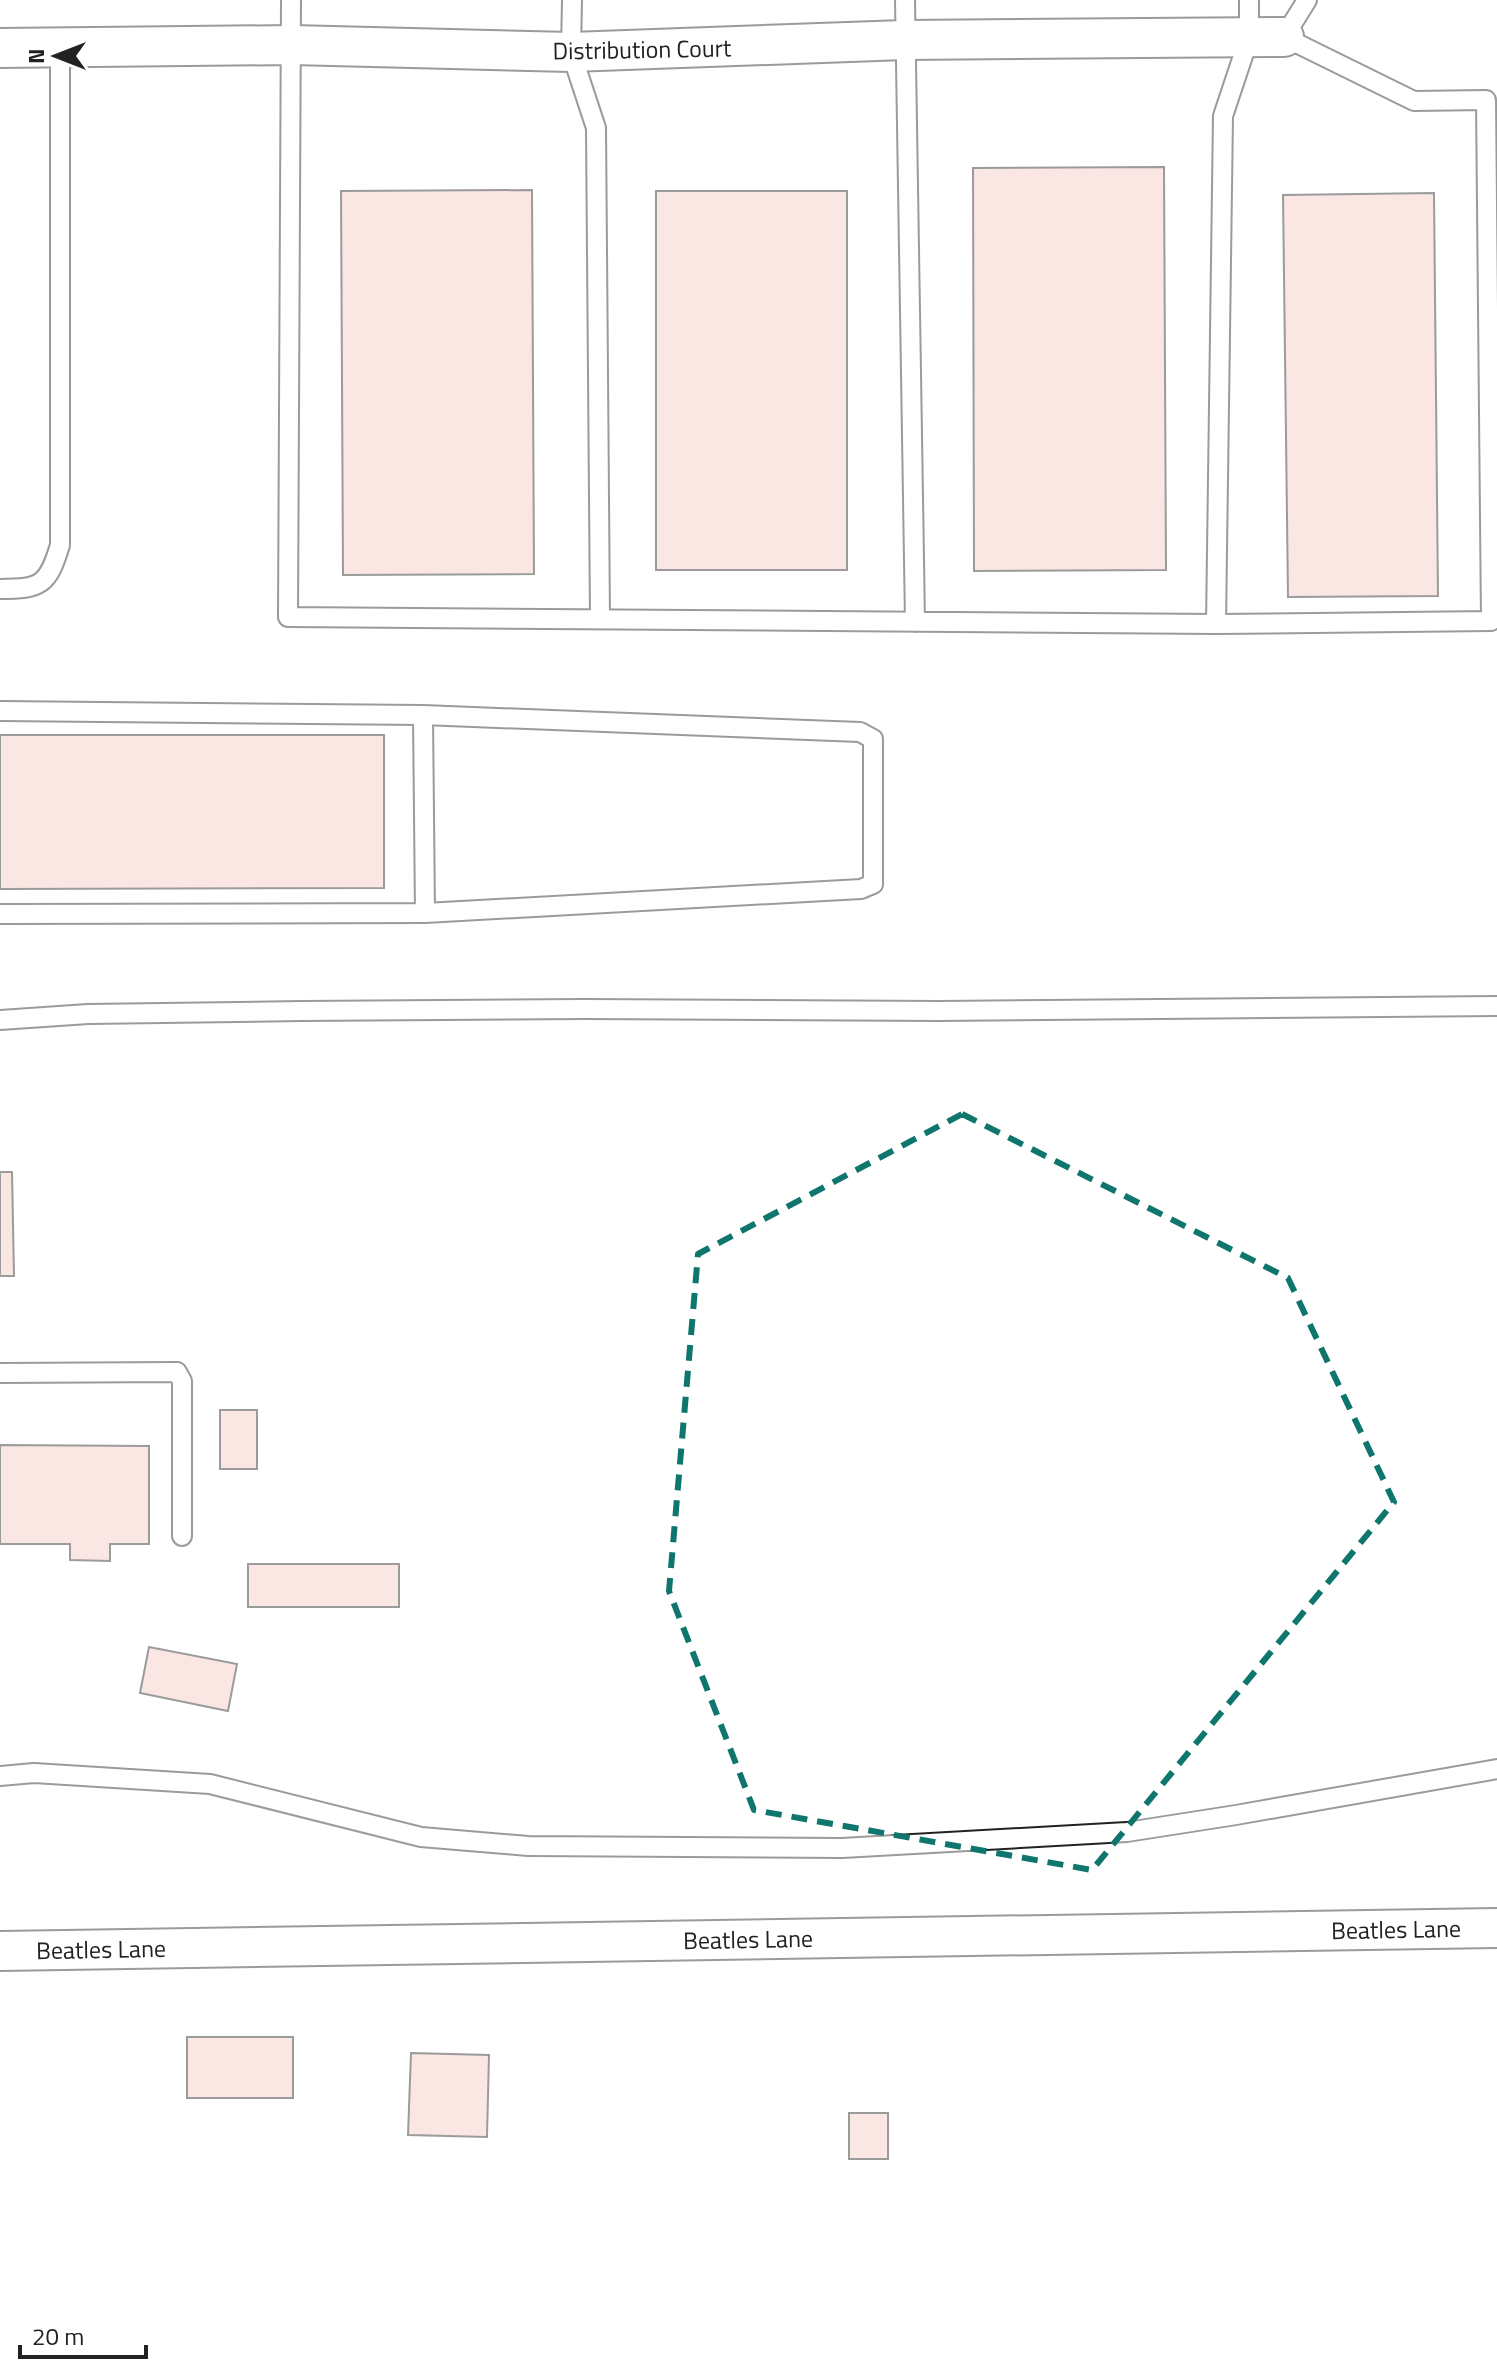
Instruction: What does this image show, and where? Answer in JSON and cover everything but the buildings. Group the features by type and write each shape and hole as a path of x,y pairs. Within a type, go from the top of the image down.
{"street":[{"name":"Distribution Court","path":"0,48 292,45 571,52 904,40 1267,38"},
{"name":"Beatles Lane","path":"0,1951 1497,1928"}],"lane":[{"path":"291,0 288,617 1216,624 1491,621 1486,100 1414,101 1267,38 1249,0"},
{"path":"572,0 571,52 596,128 600,619"},
{"path":"905,0 915,622"},
{"path":"1216,624 1223,116 1267,38 1307,0"},
{"path":"0,589 36,586 50,570 60,545 60,47"},
{"path":"0,711 423,715 860,732 873,739 873,884 861,889 425,913 0,914"},
{"path":"423,715 425,913"},
{"path":"0,1020 88,1014 318,1010 939,1011 1497,1006"},
{"path":"0,1373 177,1372 182,1381 182,1536"},
{"path":"0,1776 34,1773 210,1784 436,1839 528,1846 842,1848 1127,1832 1497,1769"}],"highlighted area":[{"path":"962,1114 1288,1278 1394,1502 1092,1870 754,1810 669,1591 698,1254"}]}
